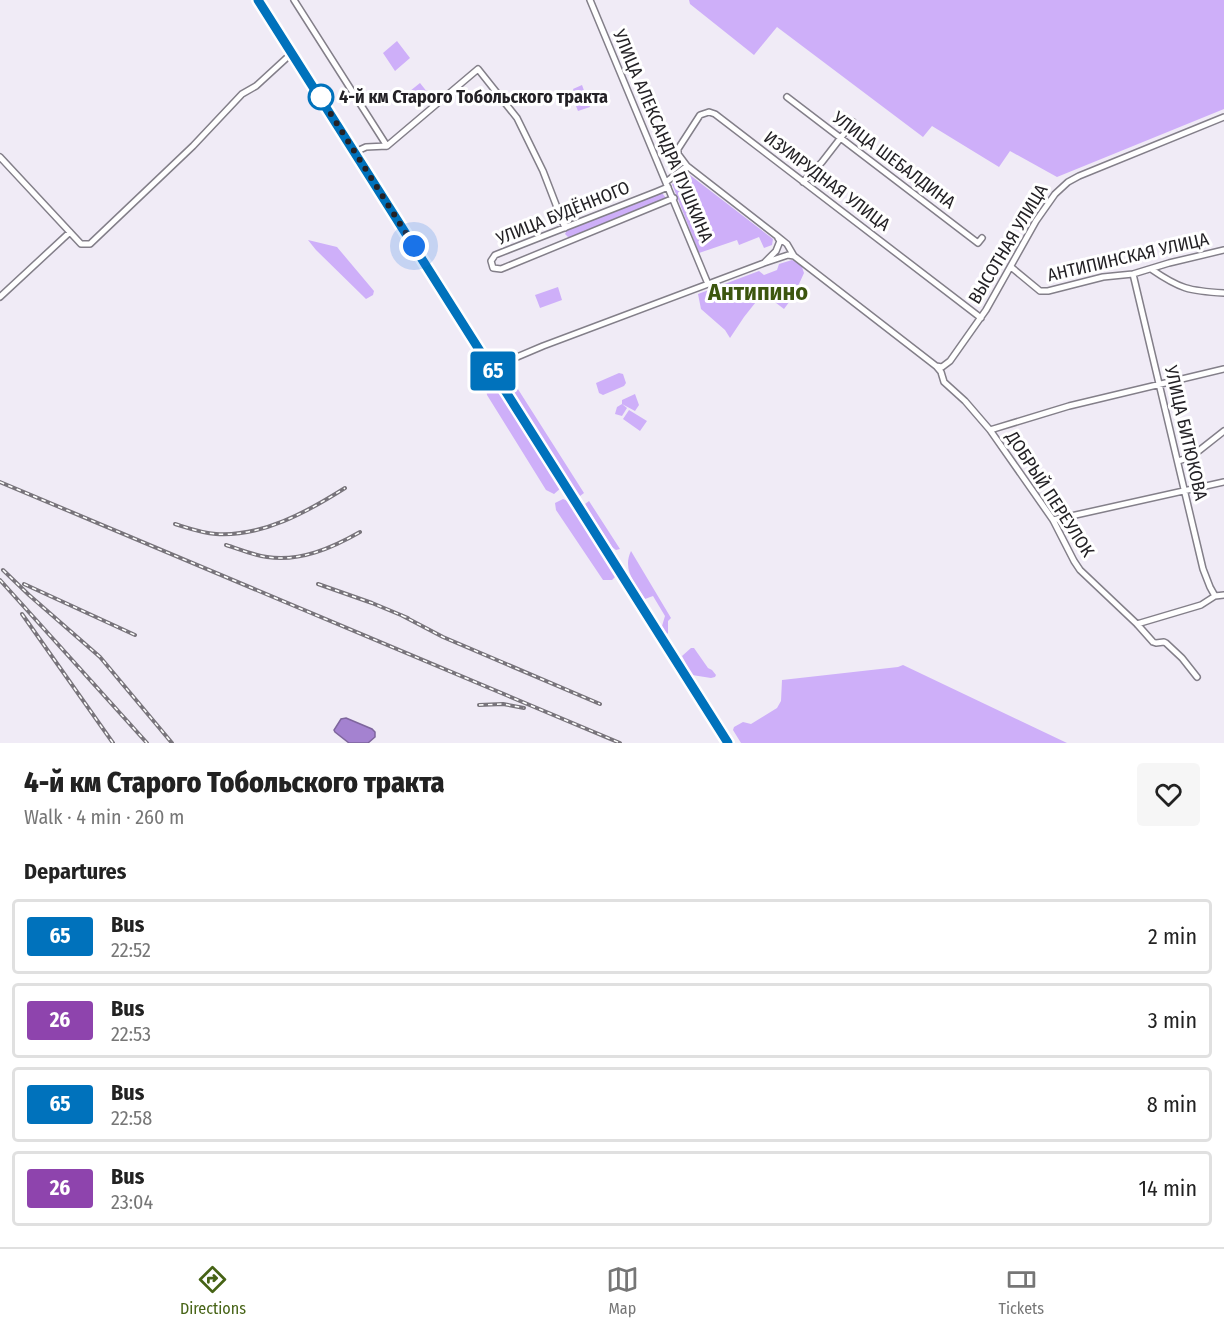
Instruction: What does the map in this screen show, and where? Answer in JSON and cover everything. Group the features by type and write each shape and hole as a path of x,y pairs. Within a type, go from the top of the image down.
{"street":[{"path":"258,0 728,743"},
{"path":"294,0 387,146"},
{"name":"УЛИЦА АЛЕКСАНДРА ПУШКИНА","path":"590,0 708,284"},
{"path":"0,157 81,244 90,244 193,146 242,94 256,86 292,53"},
{"path":"355,152 366,147 387,146 478,69 517,118 543,171 565,228"},
{"name":"УЛИЦА ШЕБАЛДИНА","path":"787,97 978,243 982,238"},
{"name":"ИЗУМРУДНАЯ УЛИЦА","path":"687,166 678,154 678,149 700,115 710,112 715,114 981,318"},
{"name":"ВЫСОТНАЯ УЛИЦА","path":"936,366 942,367 950,362 981,318 1036,221 1055,194 1068,182 1224,117"},
{"path":"803,182 853,122"},
{"name":"УЛИЦА БУДЁННОГО","path":"674,198 501,269 493,268 491,265 495,255 667,184 687,166"},
{"name":"ДОБРЫЙ ПЕРЕУЛОК","path":"687,166 787,244 794,256 936,366 944,382 965,401 990,430 1053,520 1080,570 1153,642 1166,643 1197,677"},
{"path":"0,297 70,232"},
{"path":"764,263 776,250 780,241 777,236"},
{"name":"АНТИПИНСКАЯ УЛИЦА","path":"1011,267 1040,291 1048,291 1103,277 1133,274 1224,250"},
{"path":"491,368 553,342 764,263 788,255 794,256"},
{"path":"1151,269 1186,289 1224,293"},
{"name":"УЛИЦА БИТЮКОВА","path":"1133,274 1203,569 1215,596"},
{"path":"990,430 1069,406 1224,369"},
{"path":"1178,461 1191,457 1224,431"},
{"path":"1053,520 1224,482"},
{"path":"1137,624 1201,605 1215,596 1224,595"}],"shaded area":[{"path":"689,0 1224,0 1224,109 1057,177 1010,151 999,167 932,126 923,137 777,27 754,55 690,4"},
{"path":"397,41 410,58 395,71 383,53"},
{"path":"420,83 432,98 423,106 410,91"},
{"path":"582,85 590,107 578,111 573,89"},
{"path":"686,172 773,239 772,245 764,248 759,237 739,245 737,240 699,253 672,184"},
{"path":"662,193 666,198 569,238 565,234 567,230"},
{"path":"308,240 337,247 374,291 373,295 366,299"},
{"path":"792,260 801,264 804,273 799,284 801,286 784,309 763,293 730,338 725,330 701,309 698,294 759,271 764,275 777,270 779,264"},
{"path":"558,287 562,300 540,308 535,295"},
{"path":"619,373 623,374 626,383 624,386 603,395 599,393 596,383"},
{"path":"509,375 584,493 580,496 576,494 504,382 504,377"},
{"path":"494,383 561,488 554,494 546,490 487,395 486,388"},
{"path":"635,394 639,405 635,411 622,404 622,400"},
{"path":"622,404 627,408 622,416 615,414 617,407"},
{"path":"629,410 647,421 640,431 623,419"},
{"path":"563,499 568,501 617,575 612,580 603,580 556,510 555,503"},
{"path":"589,501 620,549 616,550 612,547 585,504"},
{"path":"631,551 671,618 668,621 666,635 662,626 665,616 653,596 645,599 631,576 628,564"},
{"path":"694,648 716,675 715,677 692,675 682,656"},
{"path":"903,665 1067,743 741,743 733,730 743,722 751,724 777,708 781,701 782,680"},
{"path":"346,718 372,729 375,737 368,743 349,743 334,730 341,719"}],"railway":[{"path":"0,482 620,743"},
{"path":"175,524 216,534 250,531 300,514 345,488"},
{"path":"226,545 262,556 279,558 304,556 360,532"},
{"path":"3,570 100,657 172,743"},
{"path":"0,580 147,743"},
{"path":"24,584 135,635"},
{"path":"318,584 408,618"},
{"path":"22,614 113,743"},
{"path":"401,615 443,637 600,704"},
{"path":"479,705 503,704 524,708"}],"bus line":[{"name":"65","path":"258,0 728,743"}],"place":[{"name":"4-й км Старого Тобольского тракта","path":"321,97"}],"district":[{"name":"Антипино","path":"758,292"}],"route":[{"path":"321,97 317,92 414,246"}]}
